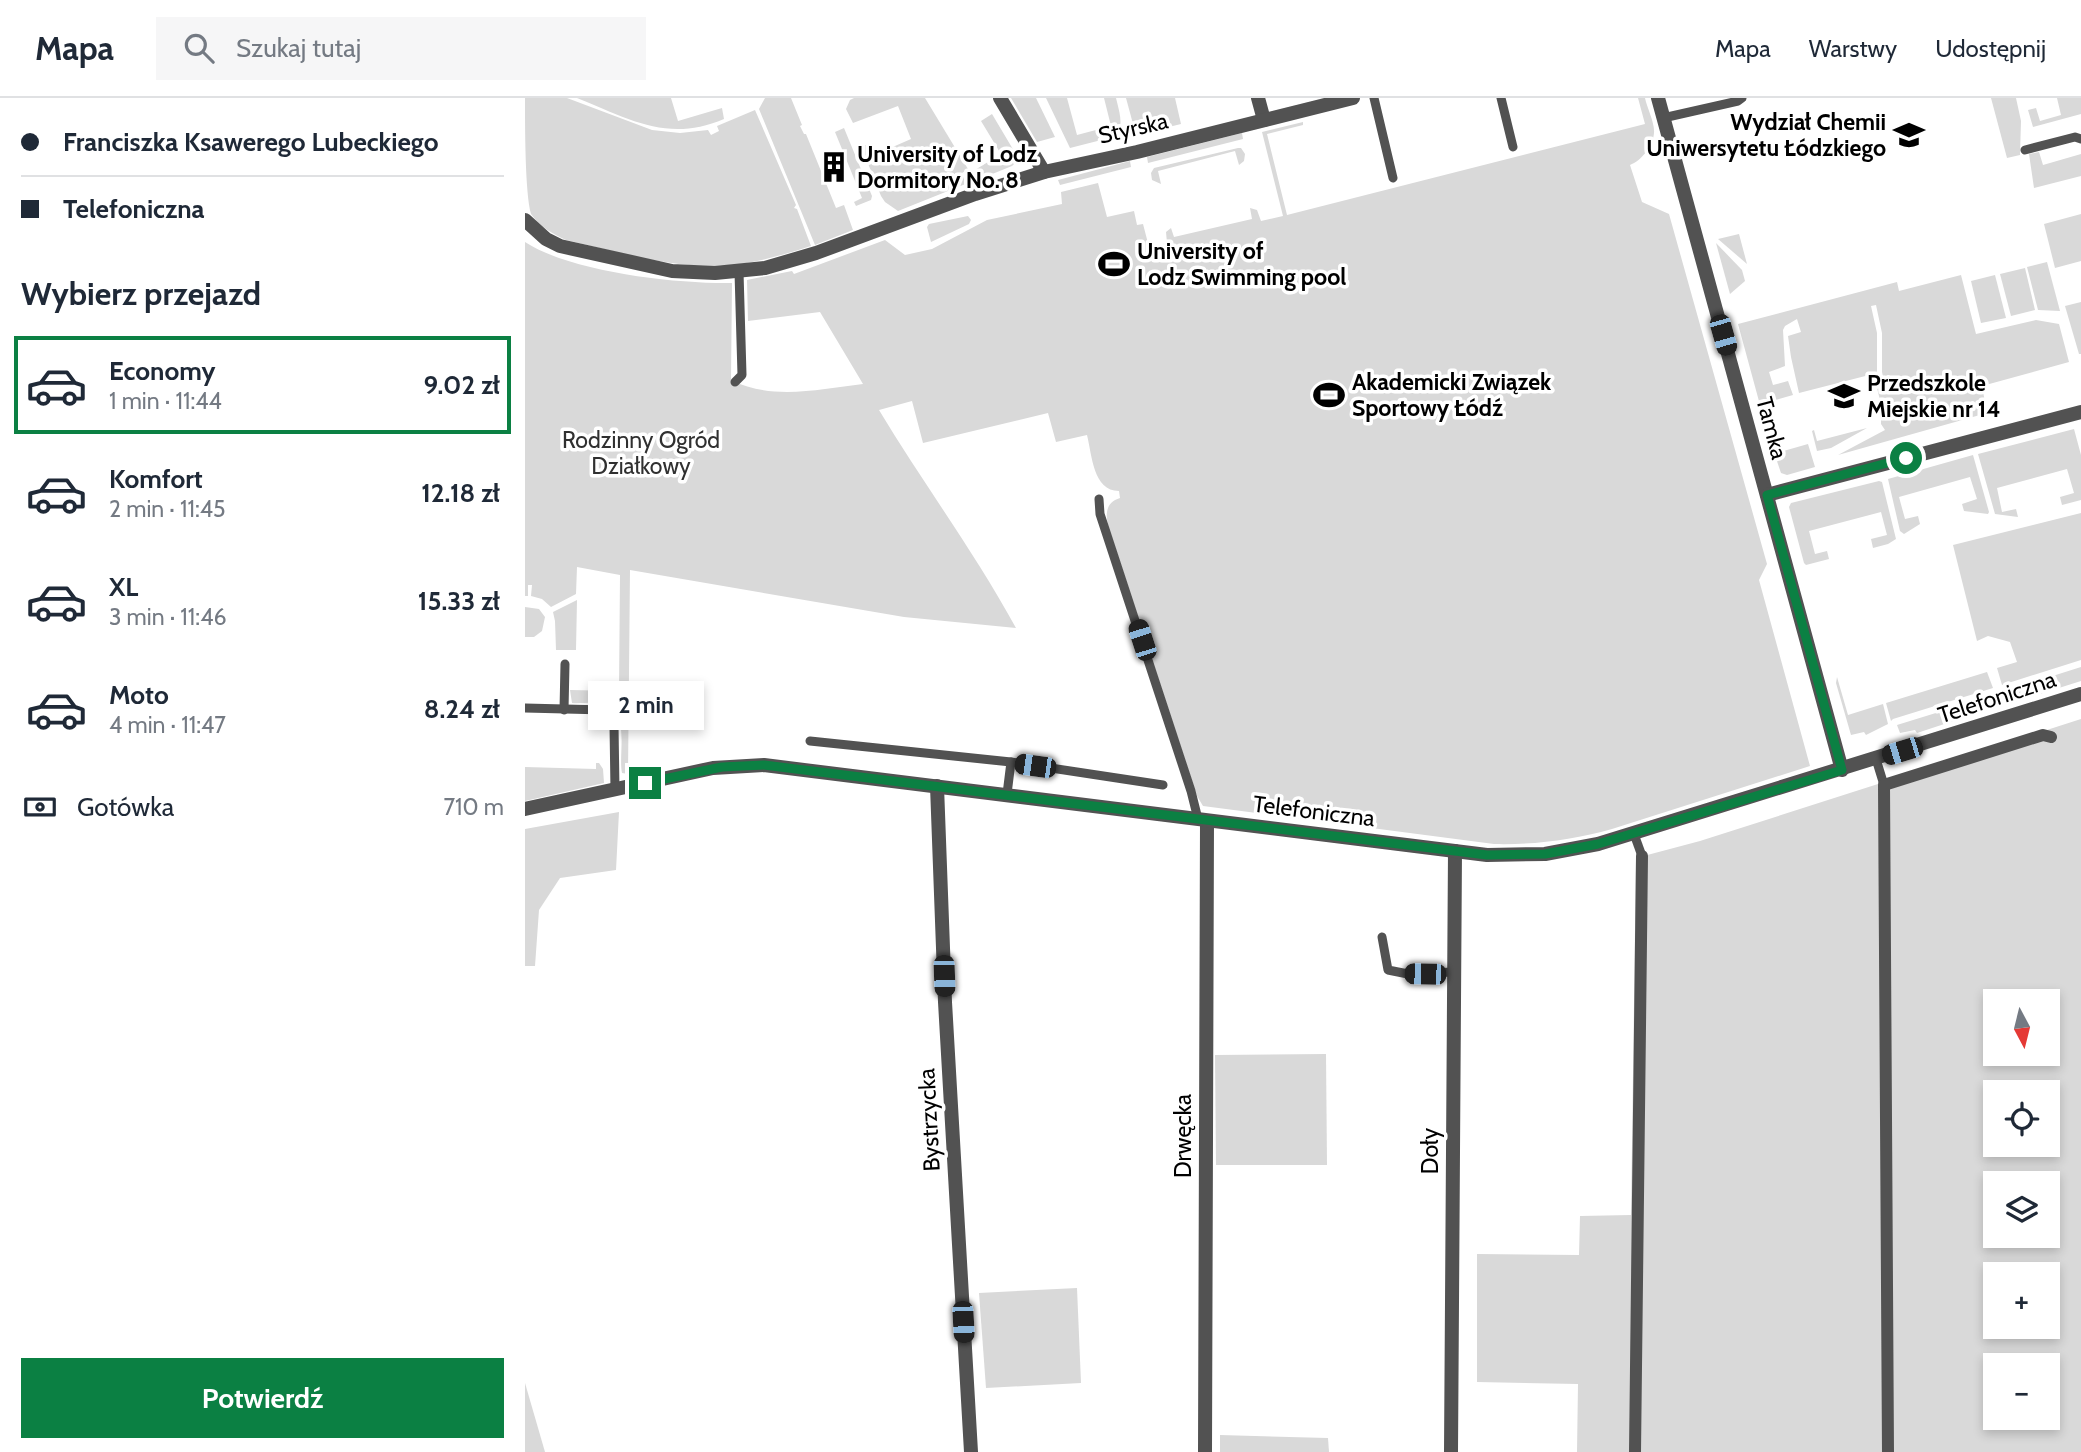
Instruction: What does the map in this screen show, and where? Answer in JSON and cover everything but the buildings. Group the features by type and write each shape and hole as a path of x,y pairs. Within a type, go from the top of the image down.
{"street":[{"path":"1000,98 1044,172"},
{"path":"1258,98 1264,120"},
{"name":"Styrska","path":"525,220 546,239 560,246 672,271 739,272 793,260 1044,172 1353,98"},
{"name":"Tamka","path":"1658,98 1842,770"},
{"path":"1767,495 2081,412"},
{"name":"Telefoniczna","path":"525,809 713,768 749,764 1455,851 1502,856 1545,854 1634,834 2081,694"},
{"path":"1888,1452 1884,785 2042,735 2050,737"},
{"name":"Bystrzycka","path":"937,786 946,1016 971,1452"},
{"name":"Drwęcka","path":"1203,820 1205,1452"},
{"name":"Doły","path":"1451,1452 1455,851"},
{"path":"1635,1452 1642,856"}],"lane":[{"path":"1374,98 1393,178"},
{"path":"1501,98 1513,147"},
{"path":"1663,118 1742,98"},
{"path":"2025,150 2075,137 2081,139"},
{"path":"735,382 742,375 739,272"},
{"path":"1099,499 1100,514 1191,792 1203,820"},
{"path":"564,710 565,664"},
{"path":"525,708 605,710 611,715 614,725 615,790"},
{"path":"810,741 1011,762 1163,785"},
{"path":"1876,759 1884,785"},
{"path":"1007,794 1011,762"},
{"path":"1634,834 1642,856"},
{"path":"1382,937 1388,970 1408,974 1453,972"}],"green space":[{"path":"525,98 567,98 652,130 680,133 708,130 711,135 719,131 717,126 755,110 811,246 752,262 697,266 641,258 566,240 556,235 531,214 526,175"},
{"path":"577,98 671,98 678,121 722,108 724,119 685,129 667,128 632,120"},
{"path":"765,98 791,98 802,125 800,126 806,134 836,208 844,205 853,230 815,245 759,109"},
{"path":"854,98 925,98 968,169 962,173 968,183 898,211 885,202 861,146 866,145 872,156 911,139 898,106 853,123 846,109"},
{"path":"1011,98 1036,98 1055,137 1037,142"},
{"path":"1046,98 1067,98 1077,135 1111,126 1104,98 1116,98 1121,122 1117,136 1070,148"},
{"path":"1126,98 1175,98 1181,124 1136,135"},
{"name":"Rodzinny Ogród Działkowy","path":"1638,98 1645,98 1654,133 1646,152 1630,165 1642,202 1669,214 1767,564 1759,580 1810,766 1612,829 1568,839 1524,844 1494,844 1203,806 1197,796 1108,525 1108,508 1120,498 1119,491 1110,489 1099,479 1092,462 1087,435 1056,442 1048,413 923,443 912,401 879,410 1016,628 904,617 630,570 628,774 622,773 621,726 613,710 602,704 572,703 570,690 619,691 620,575 577,567 576,594 551,607 542,599 531,596 532,585 528,585 528,596 525,596 525,242 569,261 625,274 683,281 732,283 731,380 763,390 780,392 863,384 820,312 748,321 747,280 792,271 794,274 885,240 905,255 932,249 987,220 1062,204 1061,192 1098,183 1107,217 1134,211 1137,225 1143,224 1149,247 1167,243 1166,232 1171,228 1174,237 1252,219 1250,208 1257,210 1261,221 1283,216 1262,132 1303,122 1303,125 1267,134 1287,215 1645,124"},
{"path":"1991,98 2016,98 2021,121 2020,155 2007,158"},
{"path":"2057,98 2081,98 2081,114 2033,127 2028,110 2036,108 2040,121 2061,115"},
{"path":"992,114 1014,151 1015,163 975,181 970,173 1001,154 981,121"},
{"path":"844,128 872,196 871,200 856,206 854,202 862,198 835,132"},
{"path":"1242,133 1243,139 1148,163 1147,157"},
{"path":"1238,148 1245,154 1244,161 1239,165 1235,151 1158,171 1161,184 1152,180 1151,173 1154,168"},
{"path":"2039,152 2043,165 2081,154 2081,176 2034,188 2029,154"},
{"path":"1130,161 1131,167 1060,185 1058,180"},
{"path":"2081,214 2081,261 2055,268 2044,224"},
{"path":"968,216 971,220 969,224 931,242 927,227 929,224"},
{"path":"1739,234 1747,264 1718,239"},
{"path":"1716,243 1742,270 1745,281 1730,294"},
{"path":"2047,262 2060,311 2038,310 2027,267"},
{"path":"2025,268 2035,310 2011,316 2000,274"},
{"path":"1961,275 1976,334 2036,320 2059,324 2069,362 1982,386 1987,413 1838,455 1885,430 1881,424 1881,418 1884,416 1877,388 1885,386 1882,372 1882,333 1876,305 1871,306 1877,333 1877,373 1799,393 1788,336 1801,332 1797,319 1783,330 1785,366 1769,372 1773,385 1788,381 1793,395 1765,403 1772,426 1766,427 1738,324 1897,282 1899,291"},
{"path":"1995,275 2006,318 1981,323 1971,281"},
{"path":"2081,302 2081,354 2079,354 2065,306"},
{"path":"1867,428 1831,448 1817,451 1812,431 1814,430 1817,441"},
{"path":"2074,429 2081,455 2081,500 2062,505 2060,497 2074,493 2067,469 1997,488 2002,512 2016,509 2018,517 1995,514 1978,454"},
{"path":"1775,436 1780,452 1808,444 1815,467 1787,475 1781,473 1769,438"},
{"path":"1973,455 1988,514 1964,511 1962,504 1977,499 1970,477 1899,497 1905,519 1918,516 1920,524 1904,534 1900,531 1888,479"},
{"path":"1882,482 1896,539 1873,548 1871,539 1887,535 1881,512 1809,531 1815,554 1827,551 1829,559 1806,565 1789,507 1791,503"},
{"path":"2081,513 2081,660 2002,685 1997,668 2017,662 2010,642 1988,636 1977,641 1953,545"},
{"path":"577,600 576,650 556,650 553,612"},
{"path":"525,607 539,609 545,617 542,631 534,637 525,637"},
{"path":"2081,667 2081,681 2005,705 2002,692"},
{"path":"1987,672 1993,688 1891,721 1886,703"},
{"path":"1837,677 1848,715 1883,704 1888,724 1866,735 1864,732 1851,735 1836,683"},
{"path":"1994,695 1996,707 1917,733 1915,730 1900,733 1897,725"},
{"path":"2081,719 2081,1452 1577,1452 1578,1384 1477,1382 1477,1254 1579,1255 1580,1216 1631,1215 1636,858 1700,841"},
{"path":"596,763 603,769 604,783 525,801 525,767 596,769"},
{"path":"619,812 616,870 560,878 539,910 535,966 525,966 525,829"},
{"path":"1326,1054 1327,1165 1216,1165 1215,1055"},
{"path":"1077,1288 1081,1383 986,1388 979,1293"},
{"path":"525,1383 545,1452 525,1452"},
{"path":"1220,1435 1328,1438 1329,1452 1220,1452"}],"place":[{"name":"Wydział Chemii Uniwersytetu Łódzkiego","path":"1909,135"},
{"name":"University of Lodz Dormitory No. 8","path":"834,167"},
{"name":"University of Lodz Swimming pool","path":"1114,264"},
{"name":"Akademicki Związek Sportowy Łódź","path":"1329,395"},
{"name":"Przedszkole Miejskie nr 14","path":"1844,396"}],"route":[{"path":"645,783 749,764 1487,855 1545,854 1598,844 1842,770 1767,495 1906,458"}]}
